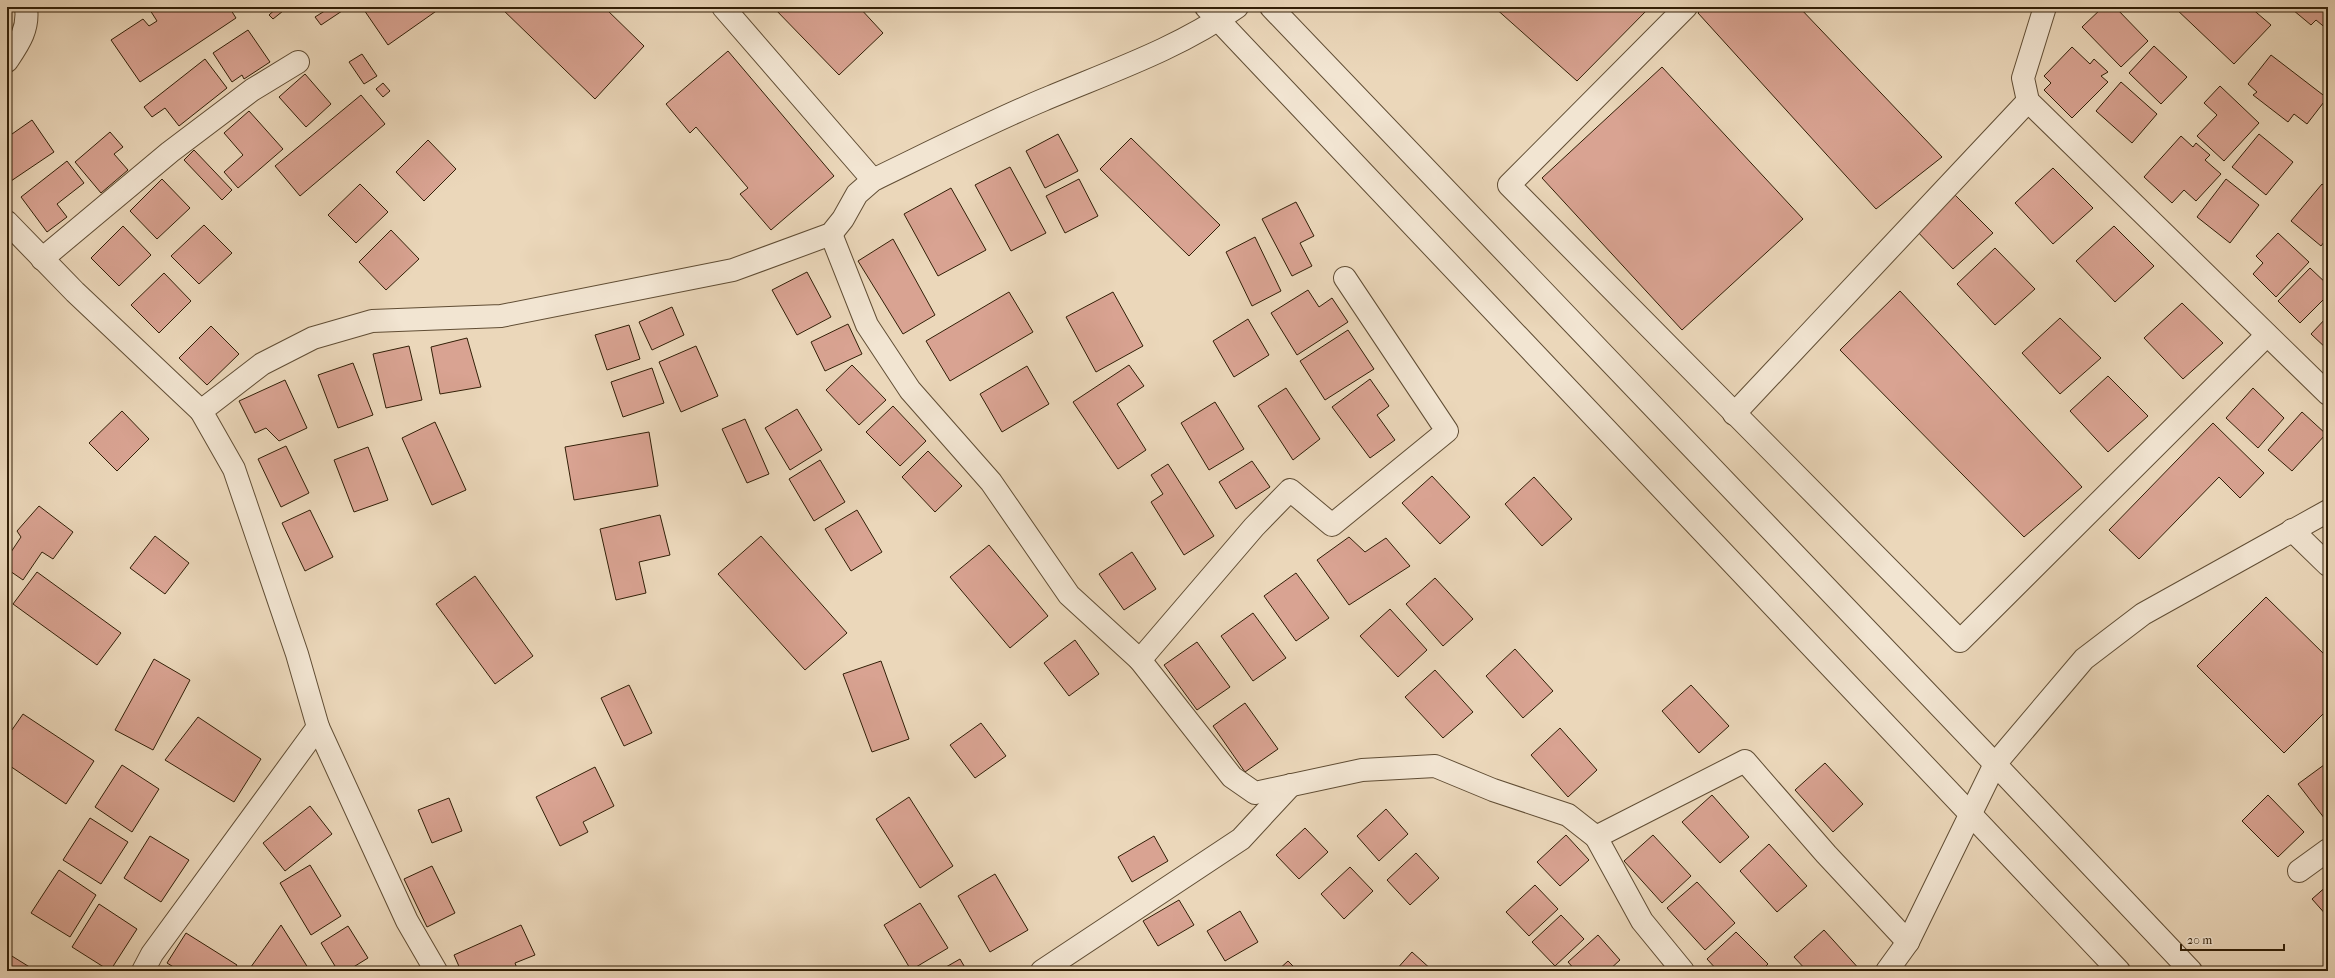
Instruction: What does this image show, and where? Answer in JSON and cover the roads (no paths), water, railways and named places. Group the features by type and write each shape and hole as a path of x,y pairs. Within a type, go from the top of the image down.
{"street":[{"path":"7,61 22,39 28,18 26,7"},
{"path":"723,7 873,180"},
{"path":"200,412 268,361 313,338 372,321 501,316 733,270 830,234 844,219 857,194 873,180 1042,100 1153,54 1212,14 1237,7"},
{"path":"1271,7 2191,971"},
{"path":"1686,7 1509,185 1960,641 2267,335"},
{"path":"2045,7 2023,78 2028,101 2328,394"},
{"path":"1212,14 2119,971"},
{"path":"42,260 170,152 252,90 298,62"},
{"path":"1734,414 2028,101"},
{"path":"7,222 42,260 200,412 234,469 298,654 318,728 407,921 436,971"},
{"path":"830,234 867,325 910,390 991,482 1069,595 1140,660 1232,777 1255,794 1362,770 1434,766 1493,790 1568,815 1596,837 1642,921 1683,971"},
{"path":"1140,660 1254,527 1290,490 1332,524 1447,431 1345,278"},
{"path":"1887,971 1908,942 1995,764 2084,659 2143,614 2328,511"},
{"path":"2292,530 2328,565"},
{"path":"143,971 152,954 318,728"},
{"path":"1596,837 1745,761 1826,854 1908,942"},
{"path":"1042,971 1241,839 1291,785"},
{"path":"2299,871 2328,850"}]}
